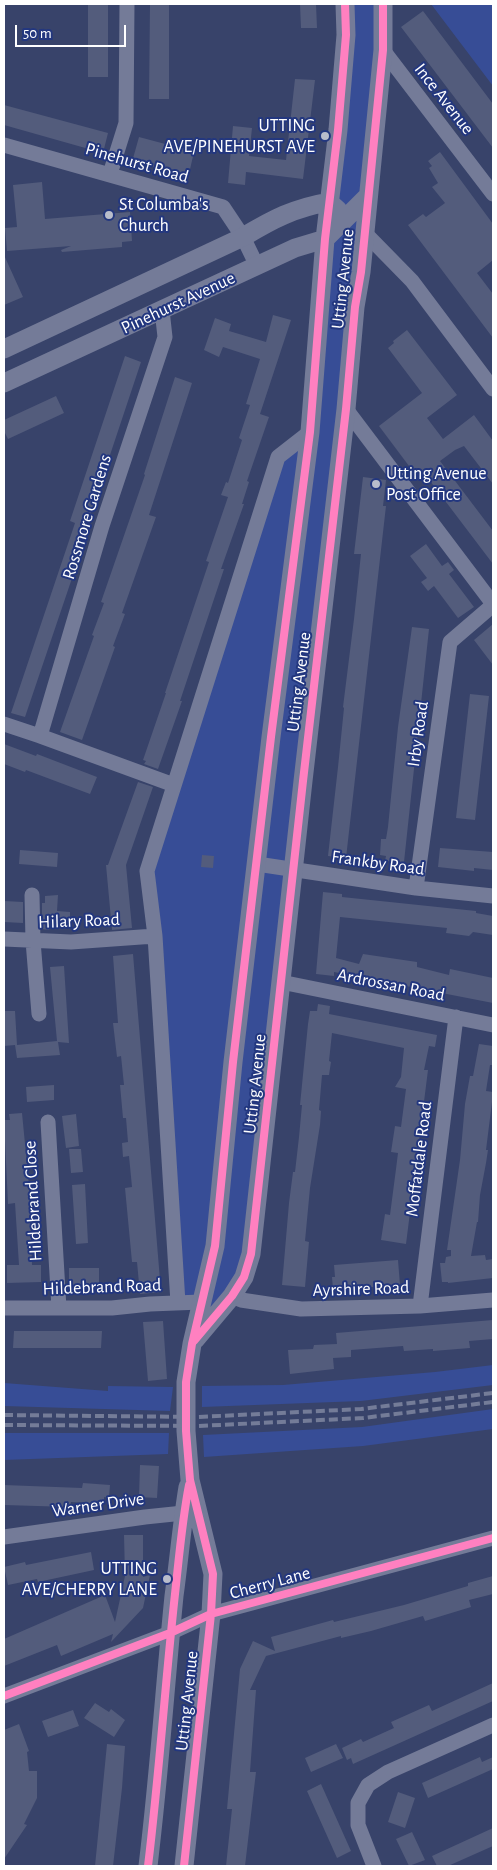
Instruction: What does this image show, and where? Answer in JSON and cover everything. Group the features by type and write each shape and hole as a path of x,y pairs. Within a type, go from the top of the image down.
{"street":[{"path":"110,174 126,123 127,4"},
{"name":"Utting Avenue","path":"148,1866 170,1633 190,1512 186,1401 188,1359 215,1246 233,1062 271,737 310,432 325,238 338,130 346,35 345,4"},
{"name":"Utting Avenue","path":"192,1344 218,1310 232,1296 244,1277 251,1254 346,409 355,307 383,50 383,4"},
{"name":"Ince Avenue","path":"383,50 493,194"},
{"name":"Pinehurst Road","path":"4,145 224,207 257,266"},
{"name":"Pinehurst Avenue","path":"4,383 295,248 325,238 367,197"},
{"path":"329,202 364,232 412,281 493,389"},
{"name":"Pinehurst Avenue","path":"4,349 242,237 276,217 305,206 329,202"},
{"name":"Rossmore Gardens","path":"40,736 102,526 165,336 162,310"},
{"path":"346,409 493,604"},
{"path":"178,1303 155,936 147,871 278,457 310,432"},
{"name":"Irby Road","path":"416,888 450,642 493,604"},
{"path":"4,724 174,785"},
{"name":"Frankby Road","path":"257,864 416,888 493,896"},
{"path":"32,895 33,941 39,1014"},
{"name":"Hilary Road","path":"4,940 71,942 155,936"},
{"name":"Ardrossan Road","path":"281,982 493,1025"},
{"name":"Moffatdale Road","path":"420,1306 456,1017"},
{"name":"Hildebrand Close","path":"48,1122 59,1308"},
{"name":"Ayrshire Road","path":"232,1296 241,1300 301,1309 420,1306 493,1300"},
{"path":"201,1302 218,1310"},
{"name":"Hildebrand Road","path":"4,1308 112,1308 201,1302"},
{"name":"Utting Avenue","path":"184,1866 211,1614 213,1574 190,1512"},
{"name":"Warner Drive","path":"4,1537 190,1512"},
{"name":"Cherry Lane","path":"4,1696 170,1633 211,1614 493,1538"},
{"path":"374,1866 358,1826 358,1803 368,1785 388,1772 493,1725"}],"shaded area":[{"path":"345,4 383,4 251,1254 192,1344 201,1303 178,1303 147,871 278,457 310,432"},
{"path":"431,4 493,4 493,86"},
{"path":"493,1365 493,1385 361,1401 202,1407 202,1386 283,1385"},
{"path":"4,1383 108,1391 108,1386 173,1387 170,1411 4,1406"},
{"path":"493,1409 493,1429 363,1446 204,1457 203,1435 362,1427"},
{"path":"4,1433 169,1433 168,1454 4,1460"}],"building":[{"path":"88,4 108,4 108,77 88,77"},
{"path":"150,4 169,4 169,99 149,99"},
{"path":"300,4 316,4 317,28 301,28"},
{"path":"423,11 493,104 493,148 401,27"},
{"path":"295,79 315,80 303,179 246,172 245,185 228,183 233,126 252,128 249,156 286,160"},
{"path":"4,105 108,133 103,153 4,125"},
{"path":"139,137 169,145 170,142 194,152 188,178 159,168 132,162"},
{"path":"440,152 493,224 493,260 477,273 493,294 493,338 408,225 423,214 426,217 445,203 432,187 438,183 429,168 432,166 428,161"},
{"name":"St Columba's Church","path":"42,182 45,219 130,212 132,241 122,242 122,247 62,252 61,250 71,246 7,251 5,228 17,227 13,185"},
{"path":"4,255 23,297 4,305"},
{"path":"273,315 291,320 260,414 269,417 247,481 249,482 242,504 244,504 221,569 224,569 158,769 144,764 146,761 143,760 209,562 206,561 228,497 221,495 226,482 228,483 242,440 239,438 250,405 246,404 260,359 223,347 219,357 204,350 215,318 231,324 229,331 266,342"},
{"path":"407,330 457,395 427,418 443,439 474,415 493,441 493,484 464,446 440,461 493,531 493,564 424,473 418,478 379,426 422,393 388,348 394,343 393,341"},
{"path":"125,356 141,362 85,530 88,531 25,717 11,713 75,523 70,521"},
{"path":"175,377 192,383 149,515 156,517 122,613 125,614 113,646 115,647 82,740 60,732 94,636 92,635 104,603 101,602 145,475"},
{"path":"56,396 64,413 8,439 4,431 4,420"},
{"path":"363,477 386,480 383,506 386,506 346,858 328,856 361,554 354,554"},
{"path":"426,544 442,566 448,562 454,570 449,574 474,607 458,618 434,586 428,591 421,582 427,578 410,556"},
{"path":"493,624 493,665 474,640"},
{"path":"412,627 429,629 404,862 385,861 386,856 380,855 381,839 386,839 388,827 398,727"},
{"path":"470,694 489,696 475,820 456,818"},
{"path":"4,744 36,756 37,754 97,777 90,794 26,770 25,772 4,764"},
{"path":"138,782 153,787 126,865 132,928 112,930 106,865 108,865"},
{"path":"440,848 493,852 493,870 474,868 474,871 438,867"},
{"path":"20,850 58,853 57,867 19,864"},
{"path":"202,855 214,856 213,868 201,867"},
{"path":"323,892 342,894 342,897 476,911 476,913 493,916 493,935 473,932 469,936 446,933 447,928 340,917 336,958 359,964 363,954 417,962 417,967 449,975 450,969 493,978 493,1003 334,972 334,976 316,974"},
{"path":"58,895 57,911 70,912 70,927 50,926 49,930 42,929 42,903 45,903 45,896"},
{"path":"4,901 23,902 23,923 4,922"},
{"path":"133,954 161,1292 140,1294 137,1262 132,1262 125,1188 132,1187 129,1156 123,1157 122,1143 128,1142 126,1118 123,1118 120,1085 124,1085 121,1056 117,1057 113,1023 118,1023 113,956"},
{"path":"64,966 69,1043 58,1042 60,1055 17,1058 15,1045 4,1046 4,1011 15,1011 17,1045 57,1041 50,967"},
{"path":"318,1004 330,1006 329,1014 437,1035 435,1047 429,1046 424,1070 428,1070 406,1244 381,1240 385,1214 390,1215 398,1153 391,1152 395,1126 401,1127 406,1089 395,1087 401,1077 404,1048 332,1033 329,1075 322,1075 319,1110 321,1111 320,1125 310,1188 305,1241 309,1242 305,1287 282,1285 289,1203 299,1137 302,1105 300,1105 308,1024 310,1011 317,1011"},
{"path":"479,1044 493,1046 493,1065 490,1065 486,1091 493,1092 493,1094 486,1150 488,1150 480,1195 478,1222 471,1256 485,1255 486,1260 493,1259 493,1278 448,1283 442,1282 440,1263 445,1263 446,1257 451,1256 451,1250 447,1250 460,1160 465,1104"},
{"path":"54,1085 54,1100 27,1102 26,1087"},
{"path":"22,1113 29,1185 32,1265 41,1265 41,1282 7,1283 7,1265 19,1265 15,1203 8,1204 4,1120 10,1120 9,1114"},
{"path":"76,1114 79,1146 66,1148 62,1116"},
{"path":"69,1149 81,1149 83,1172 71,1173"},
{"path":"85,1184 88,1243 76,1244 72,1185"},
{"path":"398,1260 400,1285 333,1290 332,1277 335,1277 334,1265"},
{"path":"69,1268 99,1268 99,1289 69,1289"},
{"path":"493,1320 493,1339 469,1341 470,1348 404,1351 403,1346 351,1350 351,1357 333,1358 334,1369 290,1374 288,1350 313,1349 314,1345 337,1344 336,1333"},
{"path":"163,1321 167,1379 148,1381 143,1322"},
{"path":"14,1331 102,1331 101,1348 13,1348"},
{"path":"140,1465 159,1466 157,1498 139,1497"},
{"path":"83,1483 110,1485 109,1498 104,1497 104,1504 71,1502 70,1507 4,1505 4,1485 82,1488"},
{"path":"124,1535 143,1535 143,1577 150,1575 143,1608 111,1642 113,1634 61,1656 57,1645 4,1666 4,1639 105,1595 115,1622 125,1576"},
{"path":"91,1552 94,1570 38,1582 37,1579 8,1585 4,1567 25,1562 26,1565"},
{"path":"493,1576 493,1594 469,1600 471,1607 425,1621 423,1616 371,1631 341,1638 341,1636 266,1656 250,1690 256,1690 250,1772 256,1772 245,1866 226,1866 232,1809 227,1809 240,1669 253,1641 275,1651 271,1637 333,1620 334,1622 404,1605 468,1586 468,1583"},
{"path":"493,1683 493,1701 353,1764 351,1758 347,1760 342,1748 361,1739 363,1742 394,1728 391,1722 429,1705 432,1711"},
{"path":"95,1703 109,1712 111,1709 125,1720 114,1737 84,1718"},
{"path":"73,1710 79,1726 48,1737 42,1721"},
{"path":"19,1724 29,1751 27,1752 29,1771 37,1771 37,1798 24,1824 27,1825 4,1859 4,1730"},
{"path":"107,1744 125,1746 122,1788 113,1866 95,1866"},
{"path":"336,1744 343,1758 311,1772 305,1758"},
{"path":"480,1757 482,1762 493,1757 493,1769 428,1798 422,1783"},
{"path":"321,1784 351,1851 337,1858 307,1791"},
{"path":"398,1792 415,1798 405,1828 388,1822"},
{"path":"493,1828 493,1846 448,1866 437,1866 432,1856"},
{"path":"412,1832 425,1860 409,1866 396,1839"}],"railway":[{"path":"4,1415 198,1417 361,1409 493,1393"},
{"path":"4,1425 198,1426 363,1418 493,1402"}],"cycle path":[{"path":"184,1866 211,1614 213,1574 190,1480 186,1431 186,1382 192,1344 215,1246 233,1062 271,737 310,432 325,239 338,130 346,35 345,4"},
{"path":"194,1341 232,1296 244,1277 251,1254 346,409 355,307 361,272 383,50 383,4"},
{"path":"148,1866 179,1553 189,1485"},
{"path":"4,1696 170,1633 211,1614 493,1538"}],"place":[{"name":"UTTING AVE/PINEHURST AVE","path":"325,136"},
{"name":"St Columba's Church","path":"109,215"},
{"name":"Utting Avenue Post Office","path":"376,484"},
{"name":"UTTING AVE/CHERRY LANE","path":"167,1579"}]}
